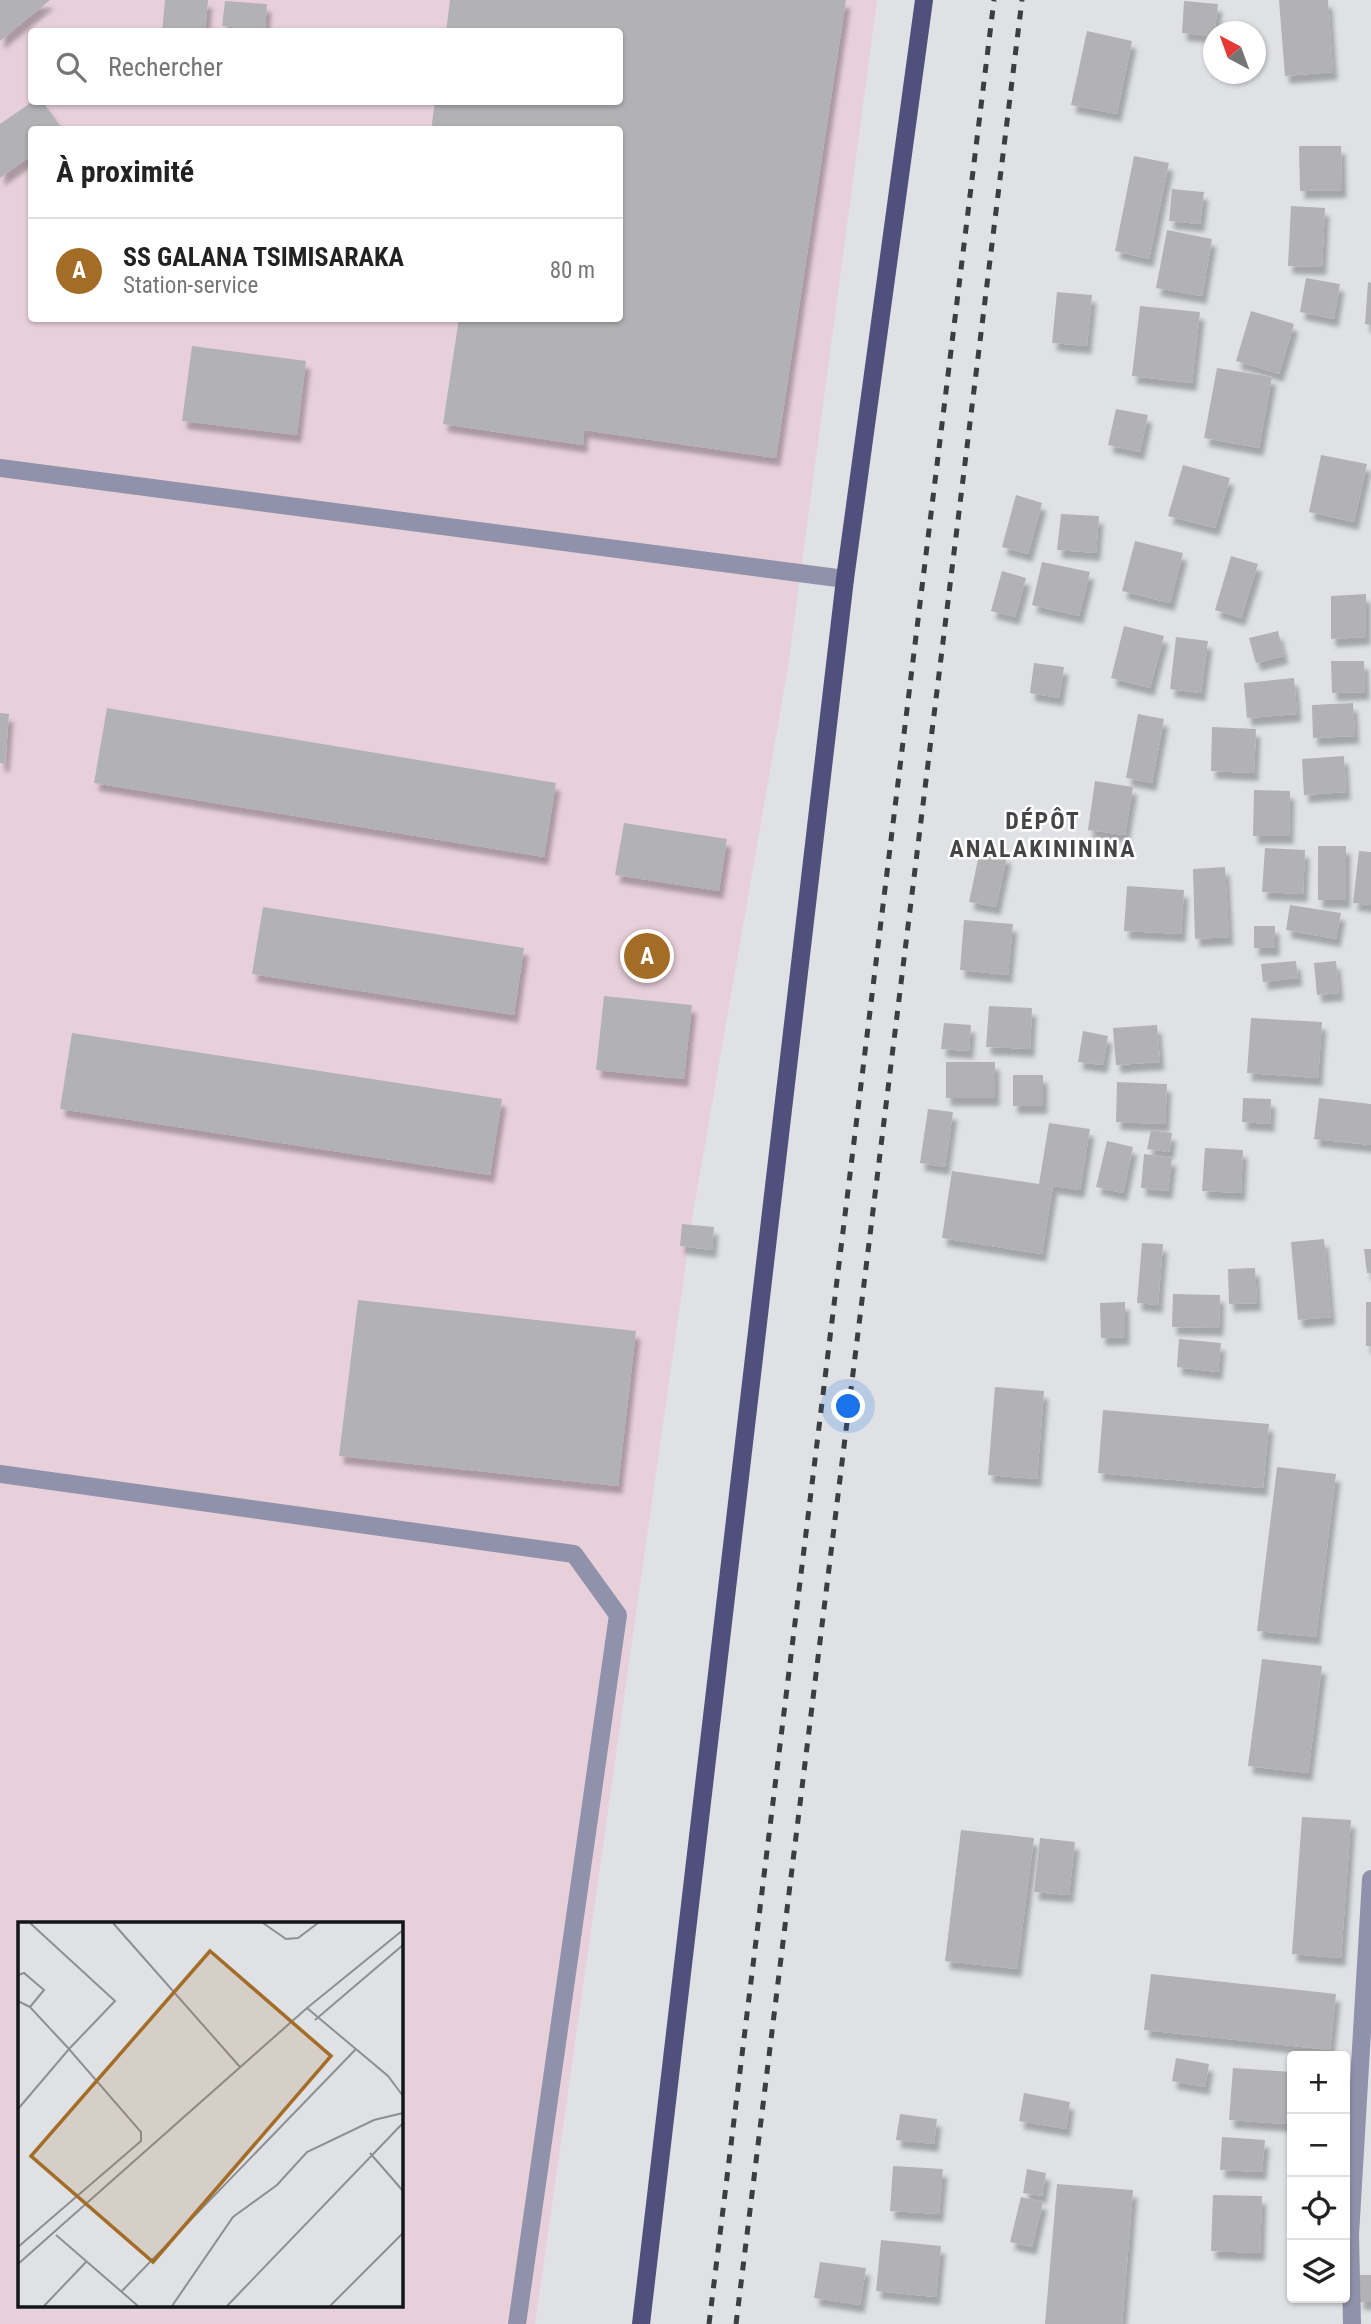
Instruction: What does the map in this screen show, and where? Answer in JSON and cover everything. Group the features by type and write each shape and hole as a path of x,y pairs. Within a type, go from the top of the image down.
{"main road":[{"path":"641,2324 845,579 923,0"}],"street":[{"path":"0,468 845,579"},
{"path":"0,1474 574,1554 618,1615 517,2324"},
{"path":"1352,2324 1350,2235 1371,1879"}],"shaded area":[{"path":"0,0 877,0 788,667 693,1213 535,2324 0,2324"}],"building":[{"path":"0,0 50,0 0,41"},
{"path":"165,0 208,0 205,28 162,28"},
{"path":"450,0 846,0 776,458 584,430 583,445 443,424 458,322 623,322 623,126 432,126 435,105 623,105 623,28 446,28"},
{"path":"1279,0 1328,0 1333,72 1285,76"},
{"path":"225,1 267,4 265,28 222,26"},
{"path":"1184,1 1218,4 1216,21 1203,21 1203,35 1182,33"},
{"path":"1087,31 1132,41 1117,114 1071,105"},
{"path":"28,105 45,105 60,126 28,126 28,158 0,178 0,124"},
{"path":"1299,146 1341,146 1342,190 1300,191"},
{"path":"1134,156 1169,163 1149,259 1115,251"},
{"path":"1172,189 1204,192 1200,224 1169,221"},
{"path":"1291,206 1325,208 1322,267 1288,266"},
{"path":"1167,230 1212,239 1202,296 1156,288"},
{"path":"1306,278 1340,284 1334,319 1300,312"},
{"path":"1368,282 1371,283 1371,325 1365,324"},
{"path":"1057,292 1092,295 1087,346 1052,343"},
{"path":"1140,306 1200,312 1192,383 1132,376"},
{"path":"1251,311 1294,324 1279,374 1236,361"},
{"path":"192,346 306,361 297,435 182,421"},
{"path":"1217,368 1272,377 1259,448 1204,438"},
{"path":"1116,409 1148,415 1140,452 1108,445"},
{"path":"1321,455 1367,464 1354,522 1309,512"},
{"path":"1183,465 1230,478 1215,528 1168,516"},
{"path":"1016,495 1042,503 1028,554 1002,547"},
{"path":"1061,514 1099,516 1096,553 1057,550"},
{"path":"1135,541 1183,553 1170,603 1122,591"},
{"path":"1231,556 1258,564 1241,618 1215,610"},
{"path":"1042,562 1090,572 1079,616 1032,605"},
{"path":"1002,571 1026,578 1015,617 991,611"},
{"path":"1366,594 1366,637 1331,639 1331,596"},
{"path":"1124,626 1164,636 1150,688 1111,678"},
{"path":"1278,631 1284,656 1256,663 1249,638"},
{"path":"1176,637 1208,641 1201,693 1170,689"},
{"path":"1331,661 1364,661 1365,692 1332,693"},
{"path":"1034,663 1064,667 1059,698 1030,693"},
{"path":"1294,678 1297,714 1247,718 1244,683"},
{"path":"1353,703 1355,736 1313,738 1312,705"},
{"path":"107,708 556,783 544,857 94,783"},
{"path":"0,713 9,714 5,764 0,763"},
{"path":"1138,714 1164,719 1152,783 1126,778"},
{"path":"1212,727 1256,729 1254,773 1211,771"},
{"path":"1344,756 1346,792 1304,795 1302,759"},
{"path":"1095,781 1133,787 1125,835 1088,830"},
{"path":"1254,790 1290,791 1289,836 1253,836"},
{"path":"624,823 727,839 719,891 615,875"},
{"path":"1318,846 1346,846 1346,900 1318,900"},
{"path":"1265,848 1305,850 1303,894 1262,892"},
{"path":"980,850 1007,856 996,907 969,902"},
{"path":"1359,851 1371,852 1371,905 1353,903"},
{"path":"1225,867 1229,937 1195,939 1193,869"},
{"path":"1127,886 1184,890 1181,934 1124,931"},
{"path":"1290,905 1341,913 1336,939 1286,930"},
{"path":"263,907 524,948 514,1015 252,974"},
{"path":"964,920 1013,924 1008,975 960,970"},
{"path":"1254,926 1275,926 1275,948 1254,948"},
{"path":"1296,961 1298,978 1263,982 1261,964"},
{"path":"1336,961 1339,993 1317,995 1314,963"},
{"path":"604,996 692,1005 684,1079 596,1070"},
{"path":"989,1006 1032,1008 1030,1049 986,1047"},
{"path":"1251,1018 1322,1022 1318,1078 1247,1073"},
{"path":"944,1023 971,1025 969,1051 941,1049"},
{"path":"1157,1025 1160,1062 1116,1065 1113,1028"},
{"path":"1083,1031 1108,1036 1103,1065 1078,1062"},
{"path":"72,1033 502,1099 490,1175 60,1109"},
{"path":"946,1062 995,1062 995,1098 946,1098"},
{"path":"1013,1075 1043,1075 1043,1106 1013,1106"},
{"path":"1117,1082 1167,1084 1165,1124 1116,1122"},
{"path":"1243,1098 1271,1099 1270,1124 1242,1122"},
{"path":"1319,1098 1371,1104 1371,1145 1314,1139"},
{"path":"928,1109 953,1112 945,1167 920,1163"},
{"path":"1049,1123 1090,1129 1080,1190 1053,1186 1042,1254 942,1238 952,1171 1039,1184"},
{"path":"1151,1130 1172,1133 1169,1152 1147,1149"},
{"path":"1107,1141 1133,1147 1123,1193 1096,1187"},
{"path":"1205,1148 1243,1150 1241,1193 1202,1191"},
{"path":"1144,1154 1172,1158 1168,1191 1141,1188"},
{"path":"682,1224 714,1227 712,1250 680,1246"},
{"path":"1324,1239 1331,1317 1298,1320 1291,1242"},
{"path":"1142,1243 1163,1244 1158,1305 1137,1303"},
{"path":"1364,1249 1371,1249 1371,1273 1367,1273"},
{"path":"1255,1268 1257,1303 1229,1304 1228,1269"},
{"path":"1173,1294 1220,1295 1219,1328 1172,1327"},
{"path":"358,1300 636,1331 618,1486 339,1456"},
{"path":"1125,1302 1125,1337 1101,1338 1100,1303"},
{"path":"1366,1302 1371,1302 1371,1346 1366,1346"},
{"path":"1179,1339 1221,1343 1218,1372 1177,1367"},
{"path":"995,1387 1044,1391 1037,1479 988,1475"},
{"path":"1103,1410 1269,1424 1263,1488 1098,1473"},
{"path":"1277,1467 1336,1474 1316,1637 1257,1631"},
{"path":"1262,1659 1322,1666 1308,1773 1248,1766"},
{"path":"1302,1817 1351,1820 1341,1958 1292,1954"},
{"path":"961,1830 1034,1838 1017,1969 945,1961"},
{"path":"1040,1838 1075,1842 1069,1895 1034,1892"},
{"path":"1151,1974 1336,1994 1330,2050 1144,2030"},
{"path":"1176,2058 1209,2064 1205,2087 1172,2081"},
{"path":"1233,2068 1287,2072 1287,2124 1229,2120"},
{"path":"1024,2093 1070,2102 1066,2129 1019,2121"},
{"path":"900,2114 937,2119 934,2144 896,2140"},
{"path":"1222,2137 1265,2140 1262,2172 1220,2170"},
{"path":"893,2166 943,2169 939,2214 890,2211"},
{"path":"1027,2169 1046,2173 1042,2196 1023,2193"},
{"path":"1057,2184 1133,2190 1122,2324 1045,2324"},
{"path":"1213,2195 1262,2196 1260,2253 1211,2251"},
{"path":"1021,2197 1043,2202 1032,2247 1010,2242"},
{"path":"881,2240 941,2246 936,2297 876,2291"},
{"path":"820,2262 866,2268 860,2305 814,2298"},
{"path":"1360,2275 1371,2275 1371,2302 1359,2302"}],"railway":[{"path":"709,2324 994,0"},
{"path":"736,2324 1022,0"}],"place":[{"name":"SS GALANA TSIMISARAKA","path":"647,956"}],"district":[{"name":"DÉPÔT ANALAKINININA","path":"1043,835"}]}
